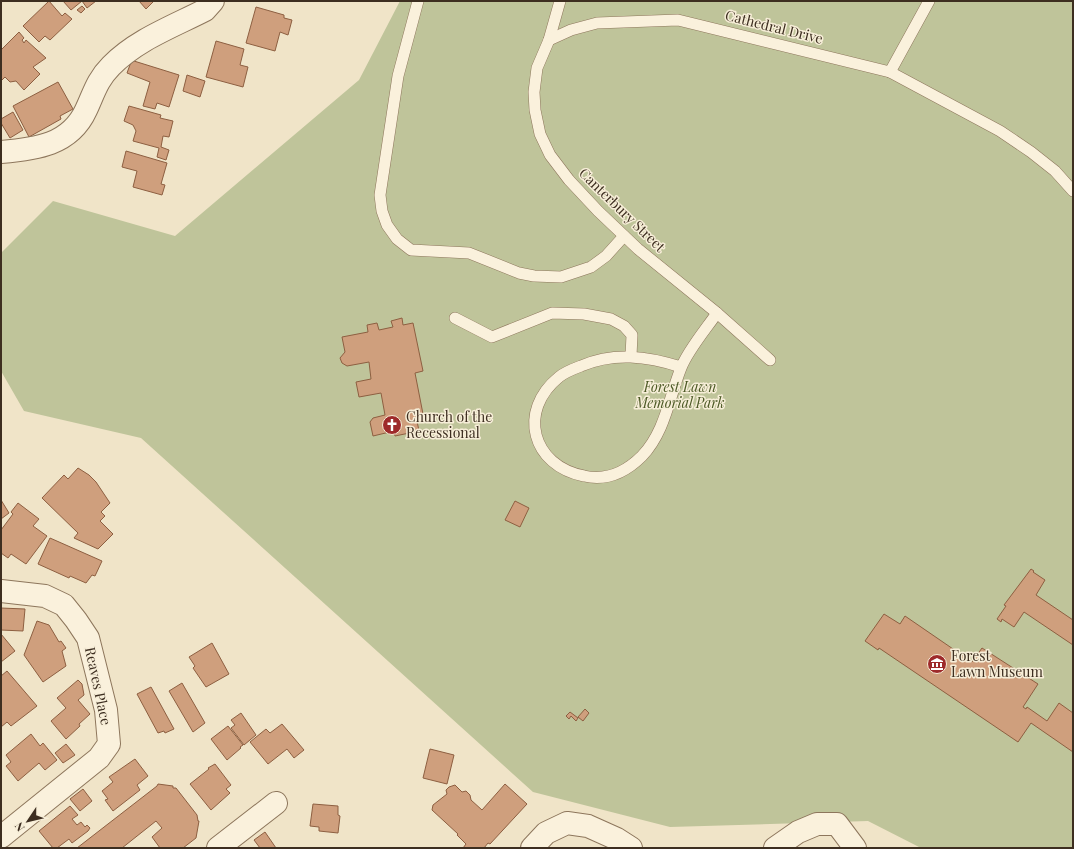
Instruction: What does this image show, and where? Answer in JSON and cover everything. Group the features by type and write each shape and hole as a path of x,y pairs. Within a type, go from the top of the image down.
{"street":[{"path":"1,152 24,150 54,143 73,131 86,111 97,83 111,66 130,50 205,10 213,1"},
{"name":"Reaves Place","path":"1,591 45,596 64,605 76,620 88,638 106,710 109,744 100,758 1,837"},
{"path":"218,848 276,802"},
{"path":"532,848 546,833 567,824 588,826 617,839 631,848"},
{"path":"775,848 798,832 816,824 837,824 855,848"},
{"path":"1,837 10,848"}],"lane":[{"path":"418,1 398,76 380,195 385,218 397,239 411,250 469,253 519,273 548,278 561,277 590,266 606,256 624,236"},
{"path":"549,40 560,1"},
{"path":"890,72 929,1"},
{"name":"Cathedral Drive","path":"549,40 571,30 597,22 678,20 890,72 1000,131 1031,152 1055,171 1073,191"},
{"name":"Canterbury Street","path":"549,40 537,68 534,92 535,110 540,134 550,155 569,180 624,236 681,285 717,313 770,360"},
{"path":"455,318 492,337 552,313 584,314 611,319 624,326 632,335 631,356"},
{"path":"681,367 657,360 631,356 593,361 560,376 548,388 540,401 534,416 535,434 542,449 561,469 573,474 603,478 617,474 636,461 646,451 666,416 681,367 717,313"}],"green space":[{"name":"Forest Lawn Memorial Park","path":"400,1 1073,1 1073,848 921,848 868,821 670,827 533,792 141,438 24,411 1,371 1,253 53,201 175,236 359,80"}],"building":[{"path":"49,1 62,16 65,13 72,19 50,40 45,36 39,42 23,26"},
{"path":"63,1 82,1 71,10"},
{"path":"82,1 96,1 87,8"},
{"path":"139,1 154,1 146,9"},
{"path":"82,6 85,9 81,13 77,10"},
{"path":"256,7 284,15 284,18 292,20 288,35 280,32 275,51 246,43"},
{"path":"19,32 24,38 22,40 24,43 26,40 46,58 33,67 40,74 24,90 16,81 10,82 5,77 2,80 1,78 1,50"},
{"path":"216,41 244,49 240,65 248,67 243,87 206,77"},
{"path":"134,61 179,75 169,107 157,103 155,109 143,106 150,82 127,73 131,62"},
{"path":"187,75 205,81 200,97 183,91"},
{"path":"58,82 73,109 60,116 61,119 29,137 13,106"},
{"path":"129,106 161,115 160,118 173,121 169,137 163,136 161,147 169,150 166,160 157,157 159,148 133,141 136,131 133,125 124,121"},
{"path":"13,112 23,130 10,138 1,123 1,119"},
{"path":"126,151 167,163 161,184 165,185 162,195 133,187 137,171 122,167"},
{"path":"402,318 403,325 413,323 423,371 415,373 423,414 416,416 419,431 395,436 394,431 373,436 370,422 373,418 385,415 381,393 359,397 356,382 371,379 369,362 347,366 342,363 340,358 345,352 342,337 368,332 367,325 377,323 379,330 393,327 391,321"},
{"path":"78,468 89,475 96,482 110,503 101,512 105,516 100,521 113,534 98,549 74,538 78,533 42,498 64,475 68,479"},
{"path":"1,500 9,513 1,519"},
{"path":"515,501 529,508 520,527 505,520"},
{"path":"18,503 39,519 33,526 47,536 26,564 11,554 8,558 1,553 1,530 13,514 11,512"},
{"path":"50,538 102,561 95,576 92,575 86,583 70,576 69,578 38,564"},
{"path":"1031,569 1045,580 1036,595 1073,620 1073,645 1024,612 1014,627 1002,619 1001,622 997,619 1006,606 1004,605"},
{"path":"1,608 25,609 23,631 1,630"},
{"path":"884,614 900,624 905,616 972,662 982,648 1038,684 1023,707 1026,709 1027,707 1047,721 1059,703 1073,713 1073,752 1031,723 1018,742 879,648 878,650 865,641"},
{"path":"37,621 49,625 59,642 61,641 66,648 62,651 66,666 43,682 24,655"},
{"path":"1,634 15,651 1,662"},
{"path":"212,643 229,674 206,687 193,668 195,666 189,657"},
{"path":"7,671 37,706 11,726 7,722 1,727 1,676"},
{"path":"78,680 82,684 84,695 78,700 90,714 66,739 51,721 66,708 57,698"},
{"path":"182,683 205,723 193,732 169,691"},
{"path":"151,687 174,729 165,733 164,731 158,733 137,694"},
{"path":"585,709 589,713 583,721 578,717"},
{"path":"570,712 578,718 576,721 571,716 569,719 566,716"},
{"path":"241,713 256,735 244,745 231,728 235,725 231,720"},
{"path":"282,724 304,750 294,758 287,749 268,764 250,742 266,729 270,733"},
{"path":"228,726 243,745 227,760 211,739"},
{"path":"31,734 40,746 43,743 57,760 45,770 39,763 18,781 6,766 11,762 6,755"},
{"path":"66,744 75,755 63,763 55,753"},
{"path":"430,749 454,755 447,784 423,778"},
{"path":"135,759 148,776 137,785 140,790 113,811 105,800 108,799 102,791 113,782 109,777"},
{"path":"215,764 231,785 226,789 230,793 211,810 190,784 209,769 208,768"},
{"path":"158,784 173,786 173,788 176,788 197,815 199,821 196,838 183,848 160,848 152,837 162,828 156,821 122,848 77,848 157,786"},
{"path":"505,784 527,804 490,844 488,843 484,848 463,848 466,844 457,835 458,834 432,810 433,805 447,794 446,790 455,785 462,792 466,791 470,795 471,800 482,810"},
{"path":"83,789 92,801 80,811 70,799"},
{"path":"313,804 338,806 338,815 340,816 338,833 319,831 319,827 310,826"},
{"path":"70,806 78,815 72,819 77,825 81,822 85,827 87,825 90,828 72,843 69,839 57,848 53,848 39,831"},
{"path":"265,832 276,848 260,848 254,840"}],"place":[{"name":"Church of the Recessional","path":"392,425"},
{"name":"Forest Lawn Museum","path":"937,664"}]}
